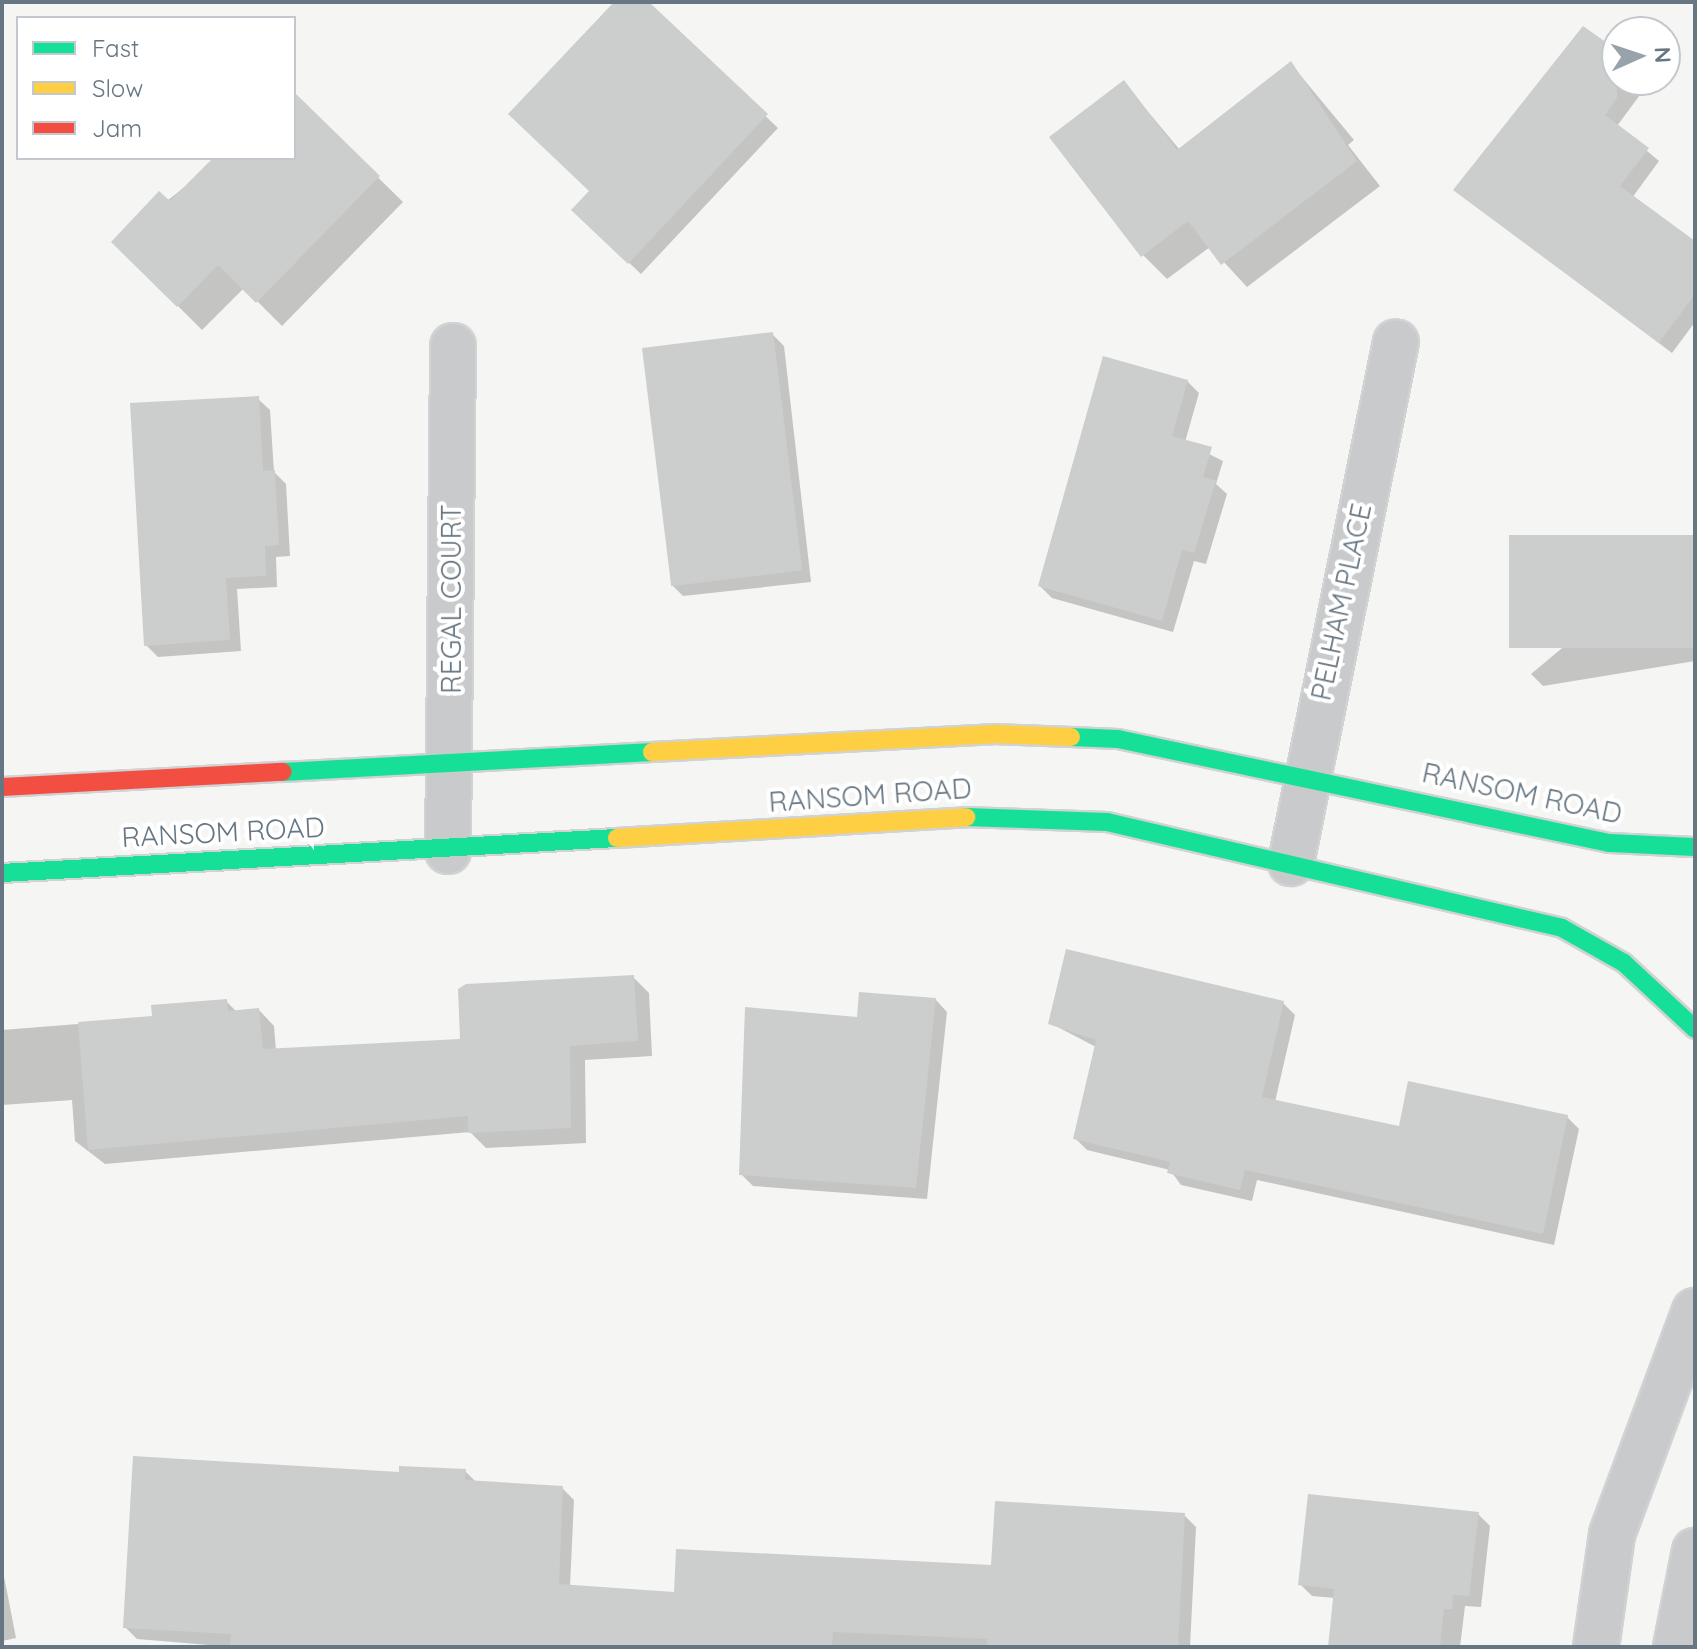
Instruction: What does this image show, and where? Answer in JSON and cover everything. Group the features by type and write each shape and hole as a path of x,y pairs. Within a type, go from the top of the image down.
{"street":[{"name":"PELHAM PLACE","path":"1291,863 1304,783 1396,342"},
{"name":"REGAL COURT","path":"448,851 453,346"},
{"name":"RANSOM ROAD","path":"2,787 449,767 529,755 993,734 1118,739 1304,783 1609,843 1695,847"},
{"name":"RANSOM ROAD","path":"2,873 448,851 992,816 1107,822 1562,928 1624,963 1695,1029"},
{"path":"1596,1647 1612,1534 1695,1311"},
{"path":"1676,1647 1695,1551"}],"building":[{"path":"614,2 649,2 768,114 628,264 571,210 589,191 508,114"},
{"path":"1583,26 1601,39 1601,96 1617,96 1605,115 1649,148 1620,186 1695,241 1695,294 1659,343 1453,190"},
{"path":"1291,61 1357,161 1221,265 1188,221 1141,257 1049,137 1124,80 1177,150"},
{"path":"296,94 380,176 256,303 218,265 177,307 111,242 159,191 170,201 211,160 296,160"},
{"path":"773,332 802,570 671,586 642,348"},
{"path":"1103,356 1188,380 1172,436 1212,447 1203,477 1216,481 1194,553 1182,550 1162,621 1038,586"},
{"path":"259,396 263,471 275,470 279,545 265,546 266,576 226,578 230,640 144,646 130,403"},
{"path":"1509,535 1695,535 1695,648 1509,648"},
{"path":"1066,949 1284,1001 1262,1097 1399,1126 1408,1081 1568,1115 1543,1234 1245,1170 1240,1190 1167,1173 1170,1162 1073,1139 1096,1040 1048,1024"},
{"path":"634,975 638,1041 570,1046 571,1128 468,1133 468,1116 88,1150 78,1022 152,1016 151,1005 227,999 228,1011 259,1008 263,1049 460,1039 458,989 466,984"},
{"path":"859,992 936,998 916,1188 739,1175 745,1007 857,1017"},
{"path":"133,1456 399,1472 399,1466 466,1469 465,1480 563,1486 559,1584 674,1592 676,1549 991,1565 995,1501 1185,1513 1178,1647 987,1647 987,1639 833,1632 832,1647 230,1647 231,1634 123,1628"},
{"path":"1308,1494 1479,1512 1469,1596 1453,1595 1452,1609 1444,1609 1440,1647 1328,1647 1334,1589 1298,1585"}],"traffic: fast":[{"path":"1071,737 1118,739 1609,843 1695,847"},
{"path":"283,772 652,752"},
{"path":"966,817 1107,822 1562,928 1624,963 1695,1029"},
{"path":"2,873 617,838"}],"traffic: slow":[{"path":"652,752 993,734 1071,737"},
{"path":"617,838 966,817"}],"traffic: jam":[{"path":"2,787 283,772"}]}
